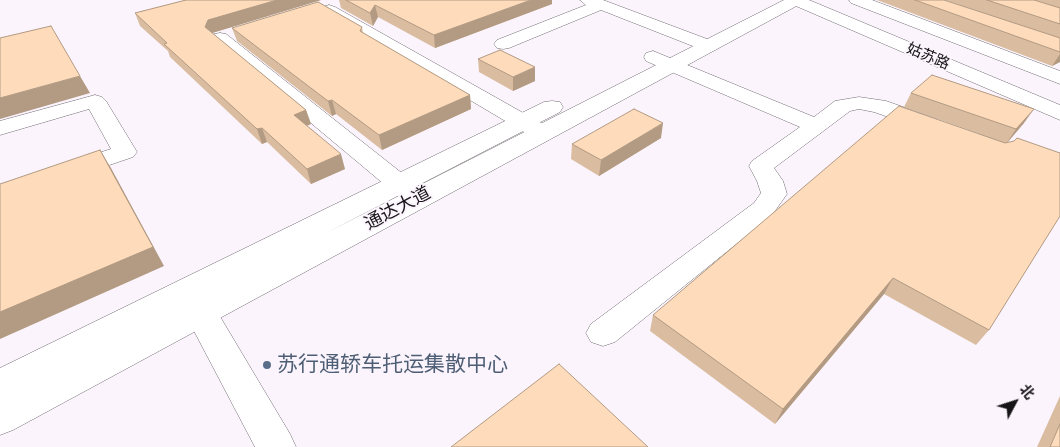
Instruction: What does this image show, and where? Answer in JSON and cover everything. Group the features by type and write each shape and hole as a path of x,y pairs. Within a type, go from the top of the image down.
{"main road":[{"path":"345,0 319,8 533,128"},
{"name":"通达大道","path":"699,42 765,0"},
{"name":"通达大道","path":"0,418 195,301 699,42 795,0"},
{"name":"姑苏路","path":"795,0 1060,113"},
{"path":"857,0 1060,78"},
{"path":"503,44 594,2 699,42"},
{"path":"238,32 220,38 409,191"},
{"path":"663,61 816,126"},
{"path":"0,128 95,101 125,152 0,194"},
{"path":"603,333 763,209 774,194 770,181 761,166 844,106 867,103 951,132"},
{"path":"195,301 276,447"},
{"name":"通达大道","path":"0,385 195,301"}],"building":[{"path":"186,0 277,0 208,20 205,27 306,110 294,115 341,154 307,169 262,128 257,129 164,44 167,43 135,13"},
{"path":"346,0 531,0 434,35 375,5 370,13"},
{"path":"915,0 944,0 1060,38 1060,52"},
{"path":"987,0 1034,0 1060,8 1060,24"},
{"path":"318,2 362,27 360,31 470,95 379,135 332,100 328,101 232,28"},
{"path":"51,26 80,76 0,98 0,38"},
{"path":"500,50 535,67 513,77 478,59"},
{"path":"932,75 1034,109 1016,129 911,93"},
{"path":"899,106 1005,143 1014,141 1017,138 1060,153 1060,216 989,330 893,278 783,409 653,315"},
{"path":"634,109 663,123 601,160 572,144"},
{"path":"100,150 153,247 0,312 0,184"},
{"path":"559,364 648,447 451,447"},
{"path":"1060,424 1060,447 1050,447"}],"place":[{"name":"苏行通轿车托运集散中心","path":"267,365"}]}
